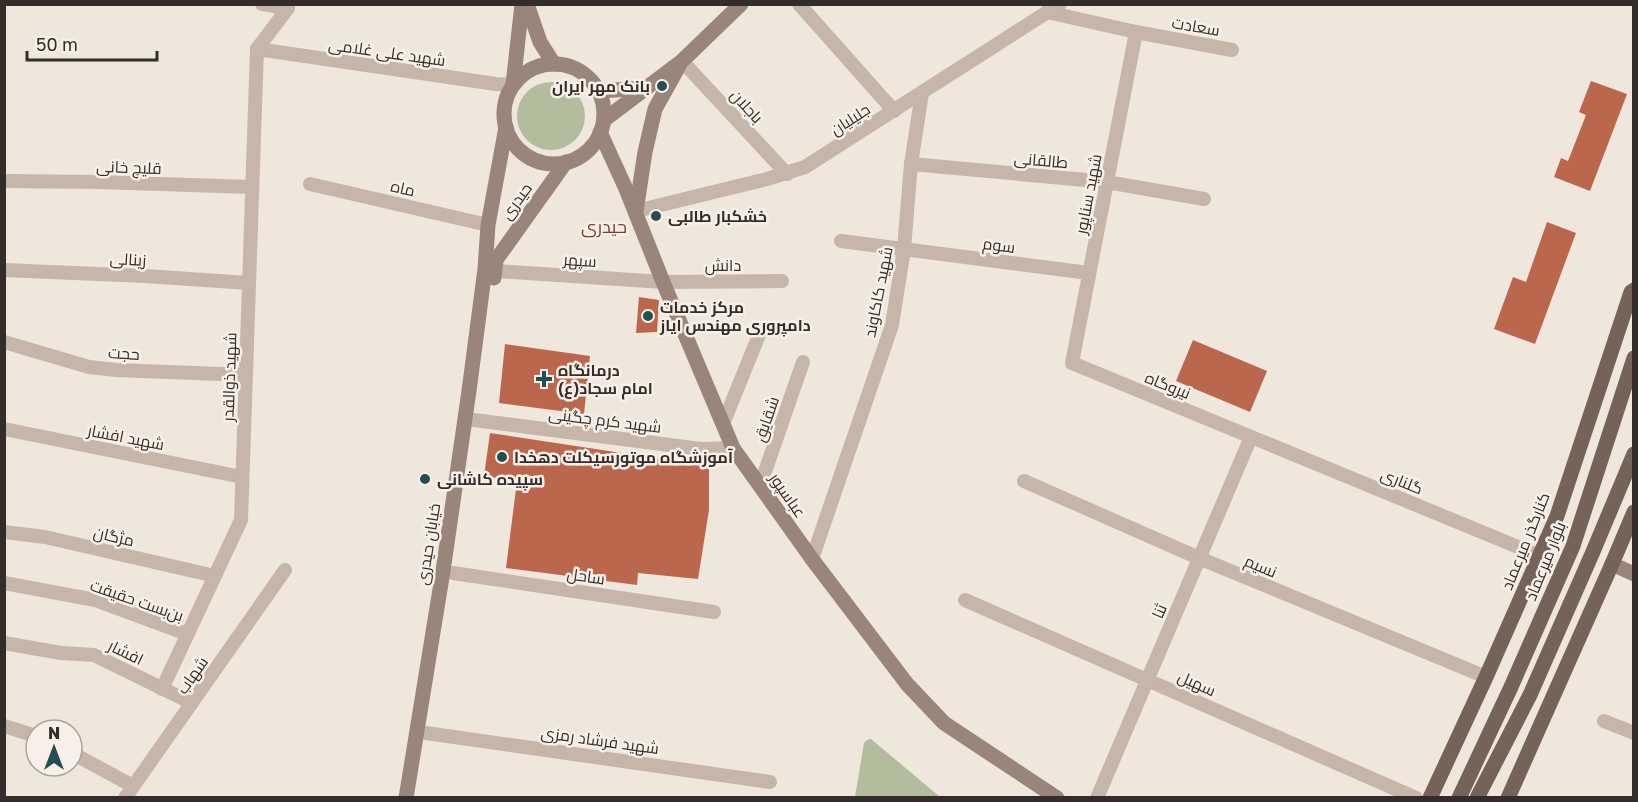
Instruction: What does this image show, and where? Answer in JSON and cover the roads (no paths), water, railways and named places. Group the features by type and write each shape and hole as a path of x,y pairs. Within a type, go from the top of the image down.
{"main road":[{"name":"کنارگذر میرعماد","path":"1430,798 1557,516 1631,292 1634,290"},
{"name":"بلوار میرعماد","path":"1459,798 1573,546 1634,358"},
{"path":"1478,798 1530,695 1634,454"},
{"path":"1508,798 1634,512"}],"street":[{"path":"262,4 288,6"},
{"path":"513,86 522,4"},
{"path":"527,4 540,42 554,64"},
{"path":"602,126 603,105 598,91 591,80 580,71 568,66 554,64 538,66 524,74 506,98 504,112 506,127 512,141 522,152 536,160 551,164 566,162 580,156 592,146 602,126 645,88 682,61 741,4"},
{"path":"799,4 894,111"},
{"name":"جلیلیان","path":"636,211 788,174 805,167 1060,4"},
{"path":"257,49 288,6"},
{"name":"سعادت","path":"1047,12 1232,50"},
{"name":"شهید سناپور","path":"1072,363 1136,32"},
{"name":"شهید علی غلامی","path":"257,49 513,86"},
{"name":"شهید ذوالقدر","path":"162,689 241,520 257,49"},
{"path":"636,211 645,152 655,109 682,61"},
{"name":"باجلان","path":"682,61 788,174"},
{"path":"598,91 645,88"},
{"name":"شهید کاکاوند","path":"812,559 892,325 904,249 911,164 922,93"},
{"name":"عباسپور","path":"602,126 663,282 733,448 812,559 907,684 944,723 1057,798"},
{"path":"492,263 488,225 506,127"},
{"name":"حیدری","path":"492,263 566,162"},
{"name":"طالقانی","path":"911,164 1107,182 1204,199"},
{"name":"قلیچ خانی","path":"4,181 252,187"},
{"name":"ماه","path":"310,184 488,225"},
{"name":"سوم","path":"841,242 1089,273"},
{"name":"سپهر","path":"492,263 663,282"},
{"name":"خیابان حیدری","path":"414,798 453,573 492,263"},
{"name":"خیابان حیدری","path":"406,798 469,391 492,263"},
{"name":"زینالی","path":"4,270 249,283"},
{"name":"دانش","path":"663,282 782,281"},
{"path":"723,424 760,330"},
{"name":"حجت","path":"4,342 89,367 246,375"},
{"name":"شقایق","path":"760,486 803,362"},
{"name":"نیروگاه","path":"1072,363 1251,437"},
{"name":"شهید کرم چگینی","path":"474,420 701,449 733,448"},
{"name":"شهید افشار","path":"4,429 242,477"},
{"name":"گلناری","path":"1251,437 1540,556"},
{"name":"ثنا","path":"1097,798 1251,437"},
{"name":"نسیم","path":"1024,482 1199,558 1486,677"},
{"name":"مژگان","path":"4,532 45,537 215,576"},
{"path":"1612,564 1634,574"},
{"name":"شهاب","path":"125,798 285,570"},
{"name":"ساحل","path":"453,573 714,612"},
{"name":"بن‌بست حقیقت","path":"4,583 95,600 188,634"},
{"name":"سهیل","path":"965,600 1416,798"},
{"name":"افشار","path":"4,643 61,653 94,655 192,703"},
{"path":"1604,721 1634,733"},
{"path":"4,726 24,732"},
{"name":"شهید فرشاد رمزی","path":"426,732 770,782"},
{"path":"84,759 133,786"}],"place":[{"name":"بانک مهر ایران","path":"662,86"},
{"name":"خشکبار طالبی","path":"656,216"},
{"name":"مرکز خدمات دامپروری مهندس ایاز","path":"648,316"},
{"name":"درمانگاه امام سجاد(ع)","path":"544,379"},
{"name":"آموزشگاه موتورسیکلت دهخدا","path":"502,457"},
{"name":"سپیده کاشانی","path":"425,479"}],"district":[{"name":"حیدری","path":"604,226"}]}
